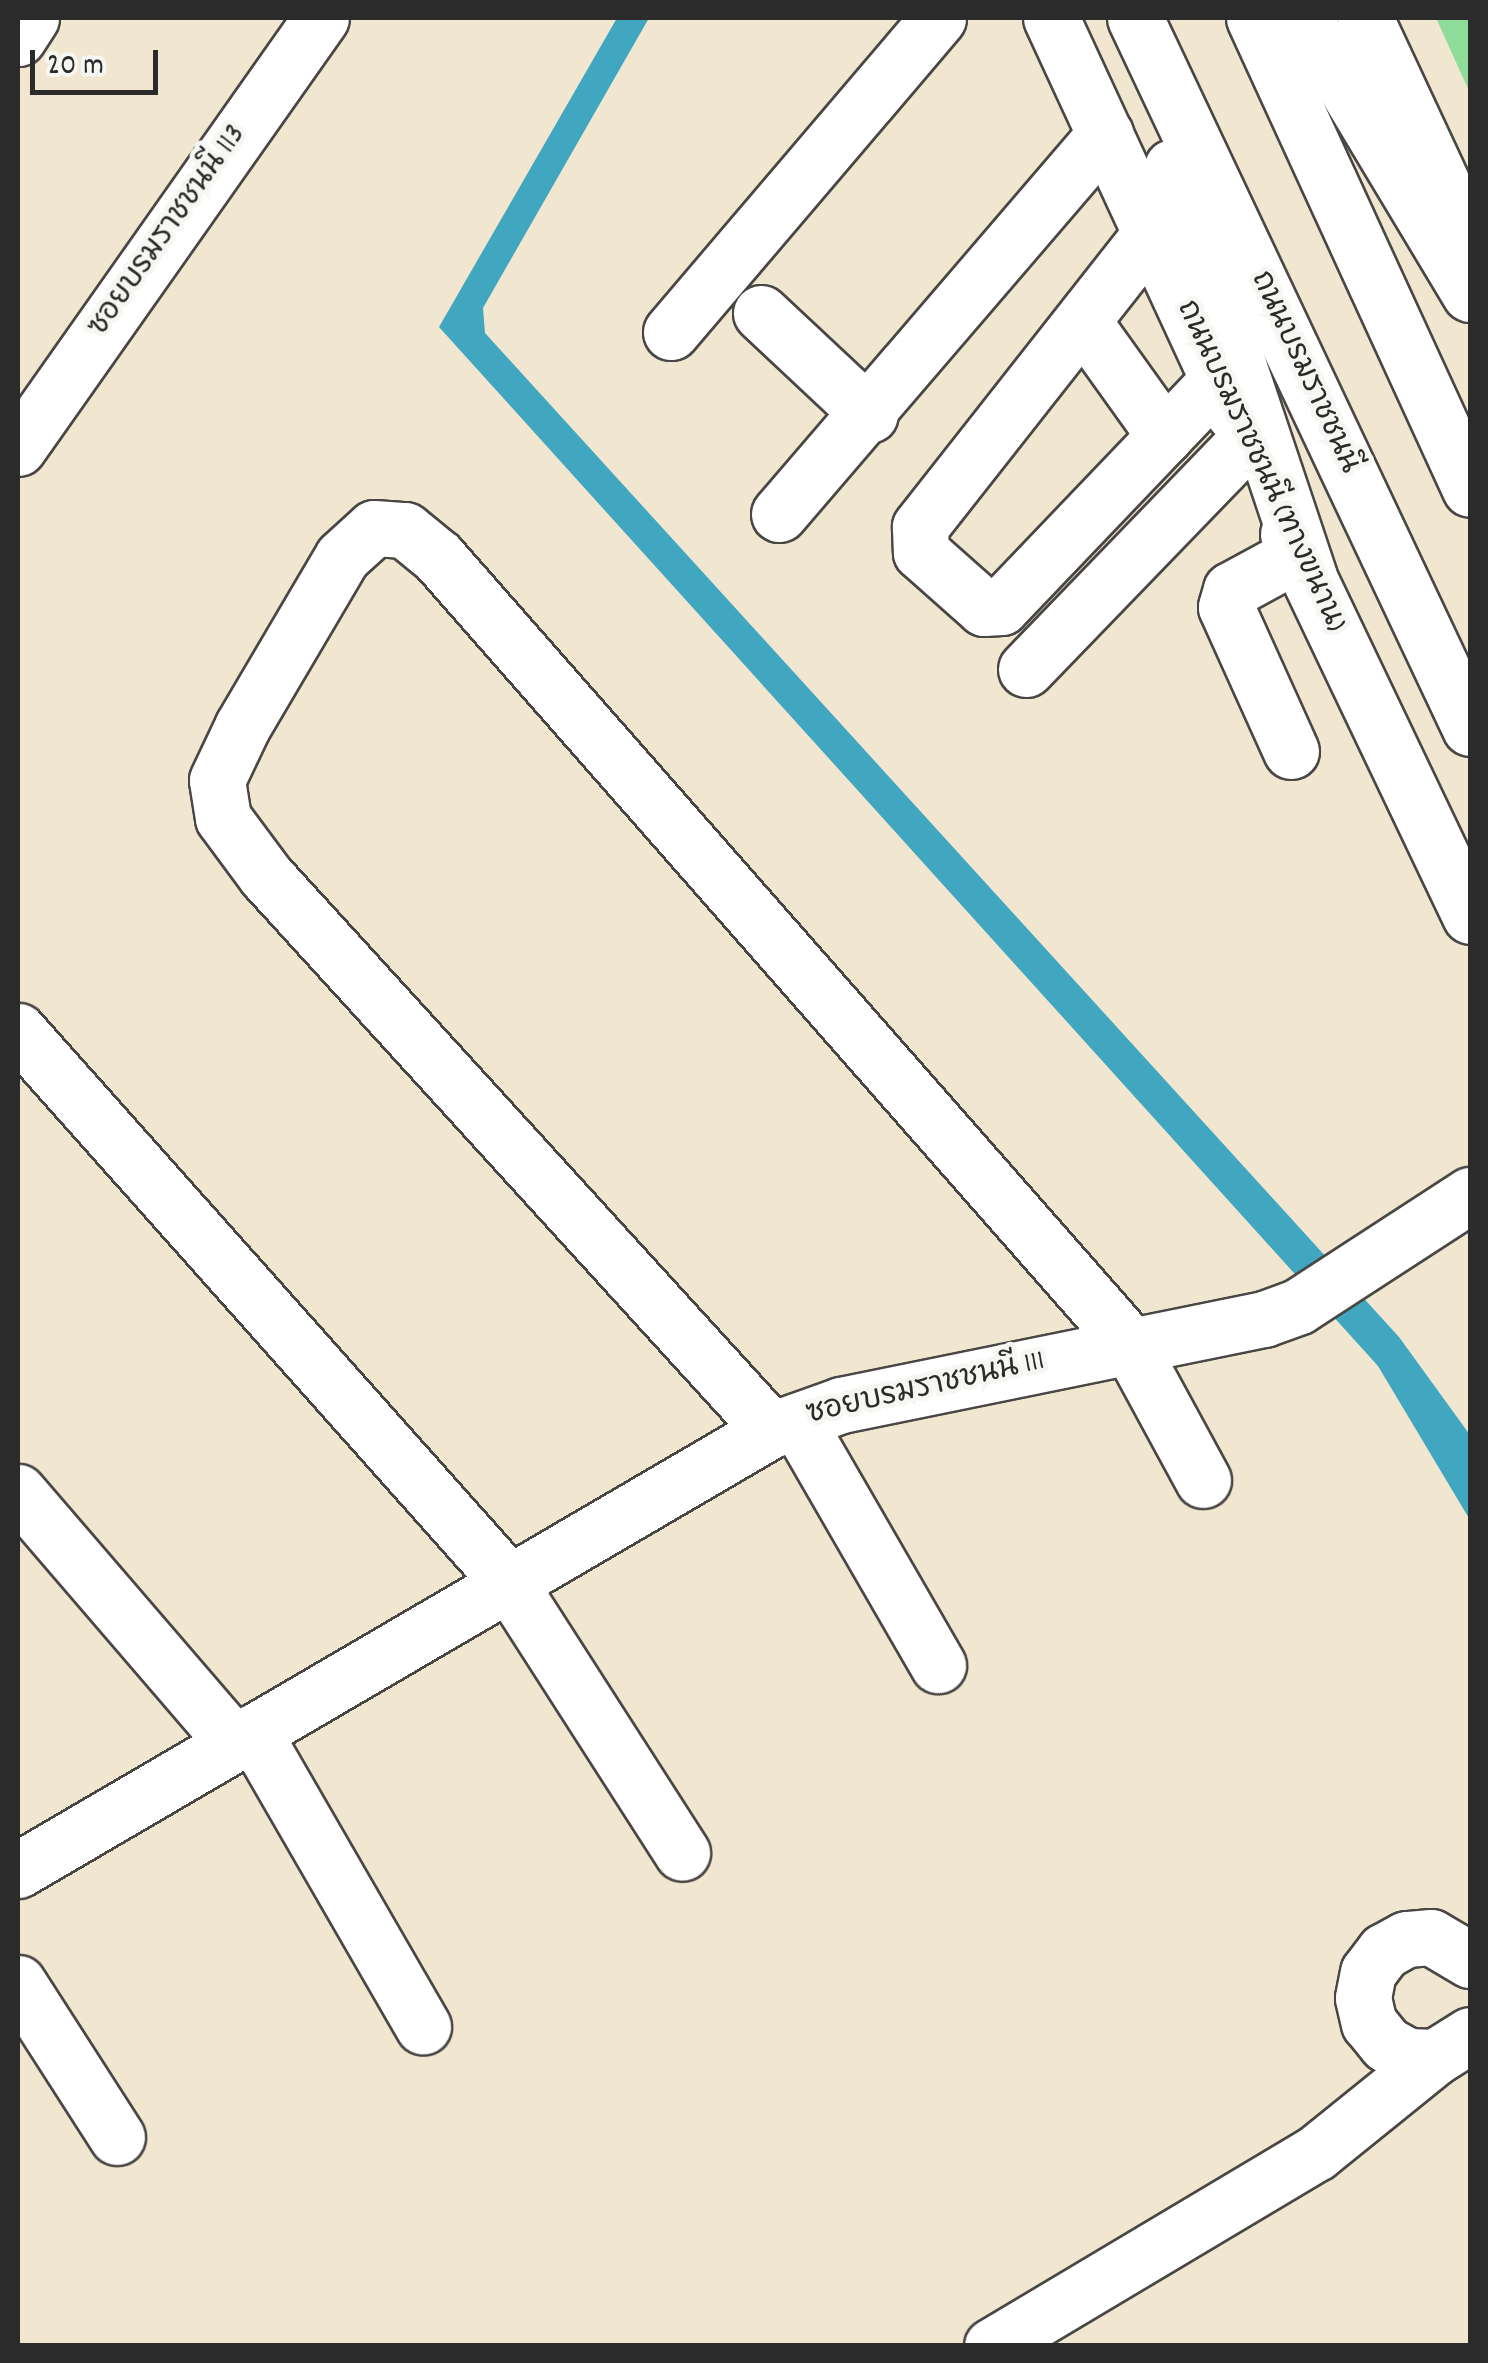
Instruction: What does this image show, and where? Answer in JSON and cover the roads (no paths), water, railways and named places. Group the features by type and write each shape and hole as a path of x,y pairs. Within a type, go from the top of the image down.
{"main road":[{"path":"18,38 31,18"},
{"name":"ซอยบรมราชชนนี 113","path":"18,448 321,18"},
{"path":"671,332 938,18"},
{"name":"ถนนบรมราชชนนี (ทางขนาน)","path":"1051,18 1470,916"},
{"path":"1117,18 1303,565 1231,590 1226,608 1291,751"},
{"name":"ถนนบรมราชชนนี","path":"1135,18 1470,728"},
{"path":"1254,18 1470,490"},
{"path":"1304,18 1470,294"},
{"path":"1365,18 1470,243"},
{"path":"779,514 870,416 1105,134"},
{"path":"1151,233 920,527 922,552 984,608 1001,608 1218,380"},
{"path":"761,312 870,416"},
{"path":"1084,323 1165,436"},
{"path":"1026,669 1246,441"},
{"path":"938,1665 784,1425 266,876 222,818 217,780 242,727 342,557 374,528 406,530 438,557 1128,1342 1203,1480"},
{"path":"18,1031 507,1580 682,1853"},
{"name":"ซอยบรมราชชนนี 111","path":"18,1870 507,1580 784,1425 1128,1342 1232,1329 1299,1306 1470,1195"},
{"path":"18,1492 226,1746 423,2026"},
{"path":"1453,2046 1408,2056 1386,2044 1369,2024 1363,1998 1368,1972 1384,1951 1406,1939 1431,1937 1470,1960"},
{"path":"18,1982 117,2137"},
{"path":"992,2346 1316,2153 1453,2046"}],"water":[{"path":"617,18 649,18 483,308 485,333 1399,1337 1470,1435 1470,1520 1378,1366 439,327"}]}
